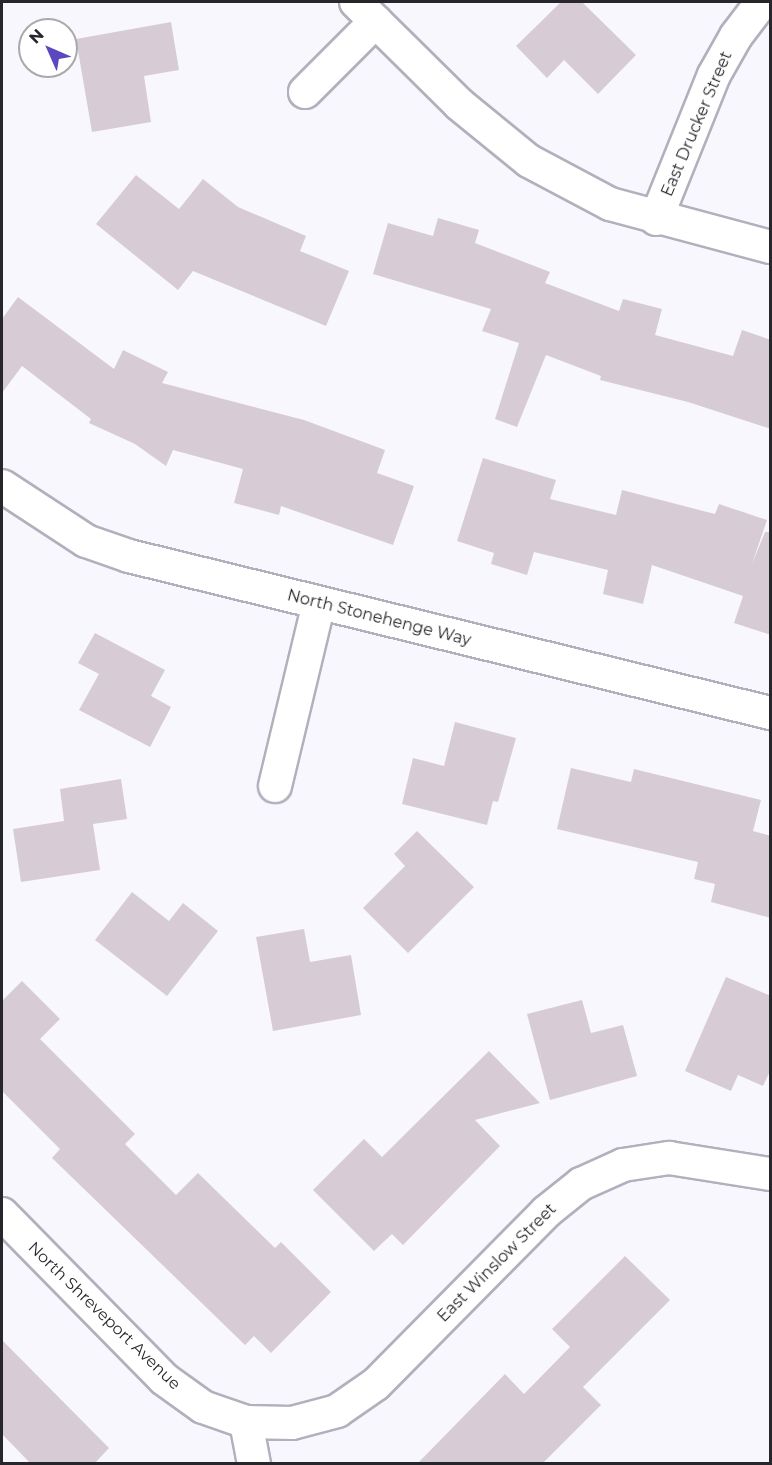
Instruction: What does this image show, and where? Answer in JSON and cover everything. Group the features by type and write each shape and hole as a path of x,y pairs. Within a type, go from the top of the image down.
{"street":[{"name":"East Drucker Street","path":"656,219 714,75 736,36 762,2"},
{"path":"305,92 366,11 459,104 529,161 610,204 656,219 771,247"},
{"name":"North Stonehenge Way","path":"2,486 86,541 118,553 771,713"},
{"path":"275,786 319,603"},
{"name":"East Winslow Street","path":"246,1422 292,1423 337,1411 376,1384 546,1212 581,1184 623,1165 669,1158 771,1174"},
{"name":"North Shreveport Avenue","path":"2,1214 164,1379 202,1407 246,1422"},
{"path":"246,1422 254,1464"}],"building":[{"path":"561,2 582,2 636,55 598,94 564,60 547,78 516,46"},
{"path":"171,22 179,70 144,76 151,122 92,132 78,39"},
{"path":"136,175 179,209 203,179 238,207 306,236 300,251 349,271 326,326 193,271 178,290 96,224"},
{"path":"438,218 479,230 475,243 550,272 545,283 619,311 623,299 662,309 655,335 733,356 742,330 771,340 771,429 688,402 600,380 601,376 546,355 517,427 495,419 519,343 482,331 491,309 373,274 388,223 433,236"},
{"path":"18,297 114,369 123,350 168,372 162,383 304,420 385,450 377,473 414,486 393,545 281,506 279,515 234,503 243,469 173,450 166,466 135,444 89,423 91,419 22,366 2,393 2,319"},
{"path":"483,458 556,480 550,499 616,515 622,490 715,514 719,504 767,520 752,564 765,532 771,532 771,635 734,623 743,596 652,565 643,604 603,594 608,570 534,552 527,575 491,564 494,553 457,541"},
{"path":"95,633 165,670 151,696 171,707 150,747 79,710 99,674 78,663"},
{"path":"455,722 516,738 498,802 493,801 487,825 402,804 413,758 444,766"},
{"path":"571,768 631,782 634,769 761,800 753,831 771,836 771,918 711,902 715,884 694,879 698,862 557,829"},
{"path":"121,779 127,819 93,824 100,870 21,882 13,829 64,821 60,789"},
{"path":"417,831 474,887 408,953 363,908 405,866 394,854"},
{"path":"132,892 169,921 183,903 218,931 167,996 95,940"},
{"path":"304,929 310,962 351,955 361,1015 273,1031 256,937"},
{"path":"726,977 771,996 771,1069 763,1086 738,1075 731,1091 685,1071"},
{"path":"22,981 60,1019 40,1039 135,1134 125,1144 176,1195 198,1173 275,1248 281,1242 331,1292 271,1353 254,1336 245,1345 52,1158 60,1149 2,1091 2,1001"},
{"path":"582,1000 591,1033 623,1025 637,1076 550,1100 527,1014"},
{"path":"489,1051 540,1103 475,1120 500,1146 403,1245 392,1234 374,1251 313,1190 364,1139 382,1157"},
{"path":"625,1256 670,1300 583,1387 601,1405 542,1464 417,1464 505,1374 524,1394 570,1347 552,1329"},
{"path":"2,1340 109,1448 94,1464 31,1464 2,1434"}]}
